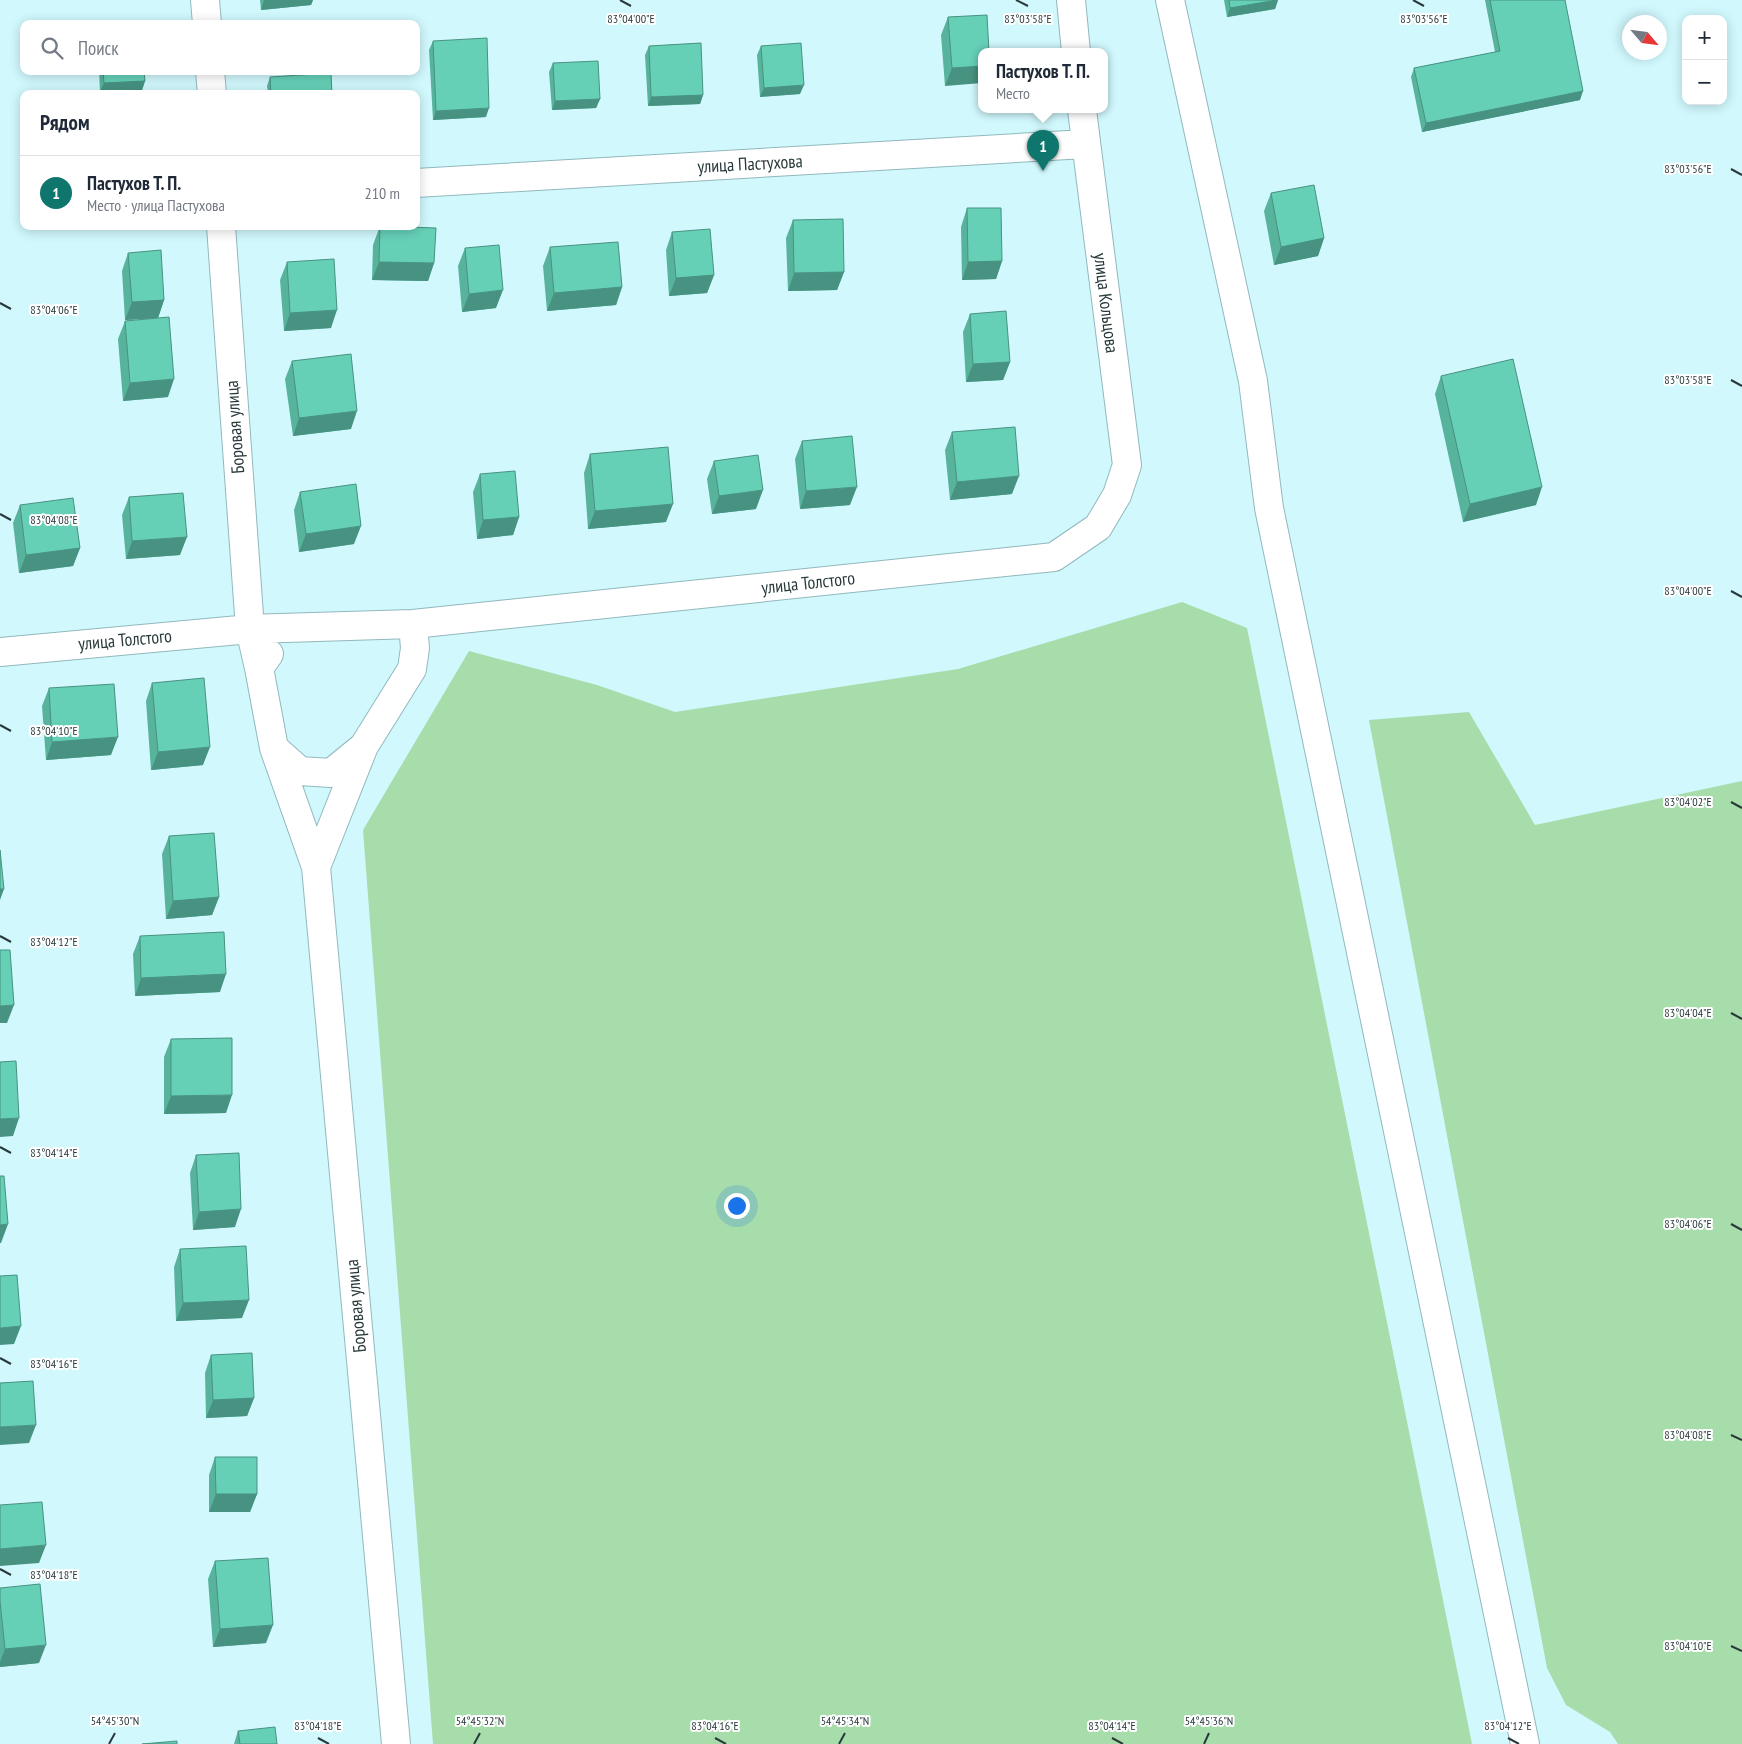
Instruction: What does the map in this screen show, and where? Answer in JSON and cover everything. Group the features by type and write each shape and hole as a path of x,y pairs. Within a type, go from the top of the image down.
{"street":[{"path":"205,0 207,20"},
{"path":"1071,0 1076,48"},
{"path":"1170,0 1253,381 1268,508 1524,1744"},
{"path":"210,75 212,90"},
{"name":"улица Кольцова","path":"1082,113 1127,465 1117,495"},
{"name":"улица Пастухова","path":"420,183 1085,144"},
{"name":"Боровая улица","path":"220,230 250,628 274,748 316,867 396,1744"},
{"name":"улица Толстого","path":"0,652 250,628 413,624 1054,557 1098,527 1117,495"},
{"path":"316,867 364,746 412,669 415,648 413,624"},
{"path":"258,668 288,628"},
{"path":"274,748 300,771 331,773 364,746"}],"green space":[{"path":"1182,602 1247,628 1472,1744 433,1744 363,830 469,651 597,685 675,712 958,669"},
{"path":"1469,712 1535,825 1742,781 1742,1744 1618,1744 1610,1732 1566,1705 1547,1668 1369,720"}],"building":[{"path":"1229,0 1277,0 1230,8"},
{"path":"1490,0 1565,0 1583,91 1426,123 1414,68 1500,51"},
{"path":"987,15 989,48 978,48 978,66 952,68 948,17"},
{"path":"487,38 489,108 436,111 433,41"},
{"path":"701,43 703,95 651,97 649,46"},
{"path":"801,43 804,85 764,88 761,46"},
{"path":"598,61 600,99 555,101 553,63"},
{"path":"103,75 144,75 145,81 104,83"},
{"path":"331,75 332,90 271,90 270,77"},
{"path":"1314,185 1324,238 1281,247 1271,193"},
{"path":"967,208 1001,208 1002,261 968,262"},
{"path":"843,219 844,272 794,273 793,220"},
{"path":"436,228 434,263 379,262 380,230"},
{"path":"710,229 714,275 676,278 672,232"},
{"path":"618,242 622,287 554,293 550,247"},
{"path":"499,245 503,290 469,294 465,248"},
{"path":"161,250 164,300 132,302 128,253"},
{"path":"334,259 337,310 290,313 287,262"},
{"path":"1006,311 1010,362 973,364 970,314"},
{"path":"169,317 174,379 130,383 125,321"},
{"path":"351,354 357,411 299,418 292,361"},
{"path":"1513,359 1542,487 1470,504 1441,376"},
{"path":"1015,427 1019,476 957,482 952,432"},
{"path":"852,436 857,487 806,491 802,441"},
{"path":"668,447 673,504 595,511 590,454"},
{"path":"758,455 763,490 719,496 714,461"},
{"path":"515,471 519,517 483,520 480,474"},
{"path":"356,484 361,526 306,534 300,492"},
{"path":"183,493 187,537 132,541 129,497"},
{"path":"73,498 80,548 26,555 20,505"},
{"path":"204,678 210,747 158,752 152,683"},
{"path":"114,684 118,737 52,742 49,688"},
{"path":"214,833 219,897 173,901 169,836"},
{"path":"0,850 4,889 0,889"},
{"path":"224,932 226,974 141,978 140,936"},
{"path":"0,950 10,950 14,1005 0,1006"},
{"path":"232,1038 232,1095 171,1096 171,1039"},
{"path":"16,1061 19,1118 0,1119 0,1062"},
{"path":"239,1153 241,1209 199,1212 196,1155"},
{"path":"0,1176 4,1176 8,1224 0,1225"},
{"path":"246,1246 249,1300 183,1303 180,1249"},
{"path":"17,1275 21,1326 0,1328 0,1276"},
{"path":"252,1353 254,1398 213,1400 211,1355"},
{"path":"33,1381 36,1425 0,1427 0,1383"},
{"path":"215,1457 257,1457 257,1494 216,1494"},
{"path":"42,1502 46,1545 0,1549 0,1505"},
{"path":"268,1558 273,1625 220,1629 215,1561"},
{"path":"40,1584 46,1645 5,1649 0,1588"},
{"path":"275,1727 277,1744 240,1744 238,1731"},
{"path":"177,1741 177,1744 142,1744"}],"place":[{"name":"Пастухов Т. П.","path":"1043,171"}]}
